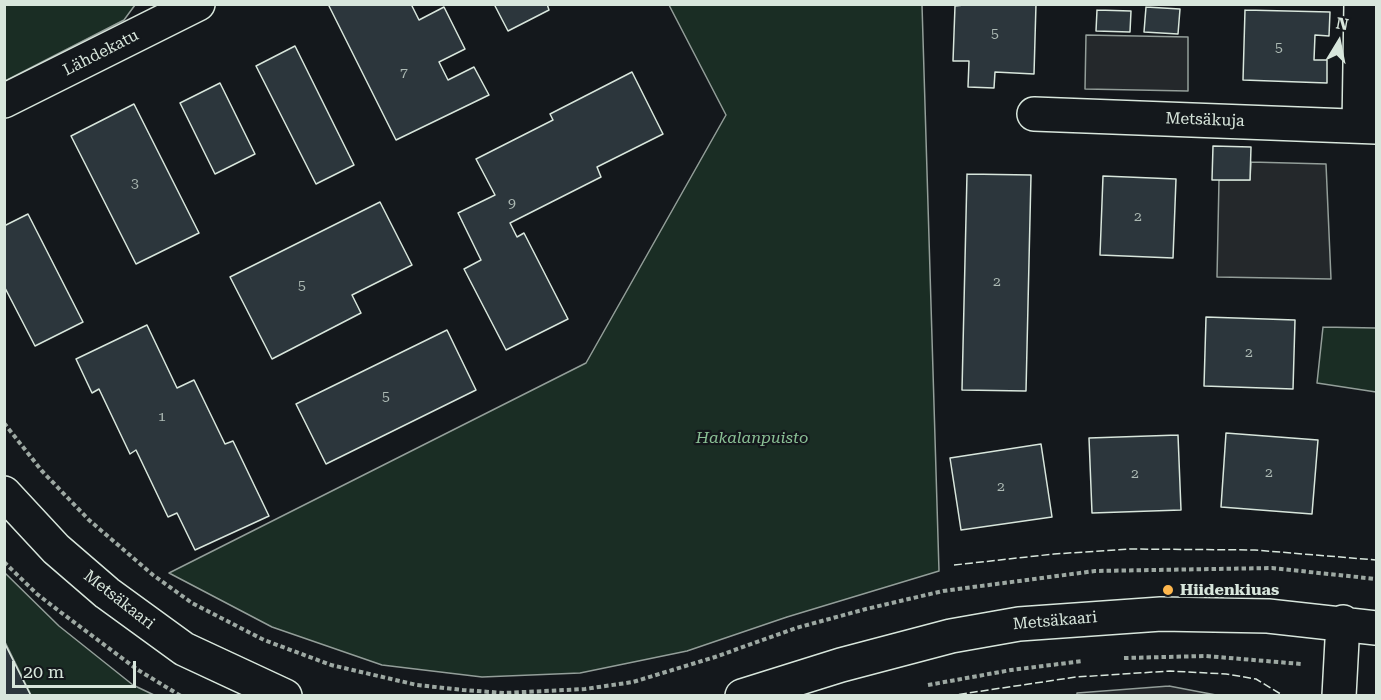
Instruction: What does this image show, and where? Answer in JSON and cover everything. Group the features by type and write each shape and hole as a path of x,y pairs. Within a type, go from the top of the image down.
{"street":[{"path":"1361,4 1368,126"},
{"name":"Lähdekatu","path":"4,101 189,6"},
{"name":"Metsäkuja","path":"1034,114 1368,126"},
{"name":"Metsäkaari","path":"4,493 56,549 107,593 184,649 285,696"},
{"name":"Metsäkaari","path":"742,696 841,665 951,636 1018,624 1161,614 1268,616 1343,622 1377,628"},
{"path":"1339,682 1343,622"}],"path":[{"path":"4,423 42,471 88,520 153,575 192,603 264,640 331,665 417,685 463,690 527,692 585,689 633,682 715,657 796,628 866,609 943,591 1095,571 1187,567 1272,568 1377,579"},
{"path":"4,562 58,611 138,670 181,696"},
{"path":"1115,658 1206,656 1339,682"},
{"path":"916,688 1011,670 1092,660"},
{"path":"463,690 463,696"}],"green space":[{"path":"5,4 135,5 124,20 5,81"},
{"name":"Hakalanpuisto","path":"669,5 922,5 939,571 787,617 687,651 580,673 482,677 382,665 272,627 169,573 586,363 726,115"},
{"path":"1323,327 1376,328 1376,392 1317,383"},
{"path":"5,573 59,626 133,685 154,695 31,695 5,642"}],"shaded area":[{"path":"1086,35 1188,37 1188,91 1085,89"},
{"path":"1251,162 1326,164 1331,279 1217,277 1219,180 1250,180"},
{"path":"1169,686 1216,695 1077,695 1077,693"}],"building":[{"path":"328,4 411,4 419,20 444,7 465,49 439,62 448,80 474,67 489,95 396,140"},
{"path":"494,4 547,4 549,10 508,31"},
{"path":"1036,4 1034,74 995,72 994,88 968,87 969,61 953,61 955,6"},
{"path":"1146,7 1180,9 1178,34 1144,32"},
{"path":"1097,10 1131,11 1130,32 1096,31"},
{"path":"1245,10 1330,12 1329,36 1315,35 1314,60 1327,60 1327,83 1243,80"},
{"path":"295,46 354,165 316,184 256,66"},
{"path":"632,72 663,134 597,167 601,177 510,223 517,237 524,233 568,319 506,350 464,269 481,260 458,213 495,195 476,159 553,120 550,114"},
{"path":"220,83 255,154 215,174 180,103"},
{"path":"134,104 199,233 136,264 71,136"},
{"path":"1213,146 1251,147 1250,180 1212,180"},
{"path":"967,174 1031,175 1026,391 962,390"},
{"path":"1103,176 1176,179 1173,258 1100,255"},
{"path":"380,202 412,265 352,295 361,313 272,359 230,277"},
{"path":"28,214 83,322 35,346 4,286 4,226"},
{"path":"1206,317 1295,320 1293,389 1204,386"},
{"path":"147,325 177,388 194,380 225,444 233,441 269,516 195,550 177,513 168,517 136,450 130,454 99,389 92,393 76,359"},
{"path":"447,330 476,390 326,464 296,404"},
{"path":"1226,433 1318,440 1312,514 1221,507"},
{"path":"1178,435 1181,510 1092,513 1089,438"},
{"path":"1041,444 1052,517 961,530 950,458"},
{"path":"4,642 31,696 4,696"}],"fence":[{"path":"954,565 1054,554 1131,549 1255,550 1376,560"},
{"path":"948,696 1076,677 1170,671 1226,674 1256,679 1284,696"}],"place":[{"name":"Hiidenkiuas","path":"1168,590"}]}
